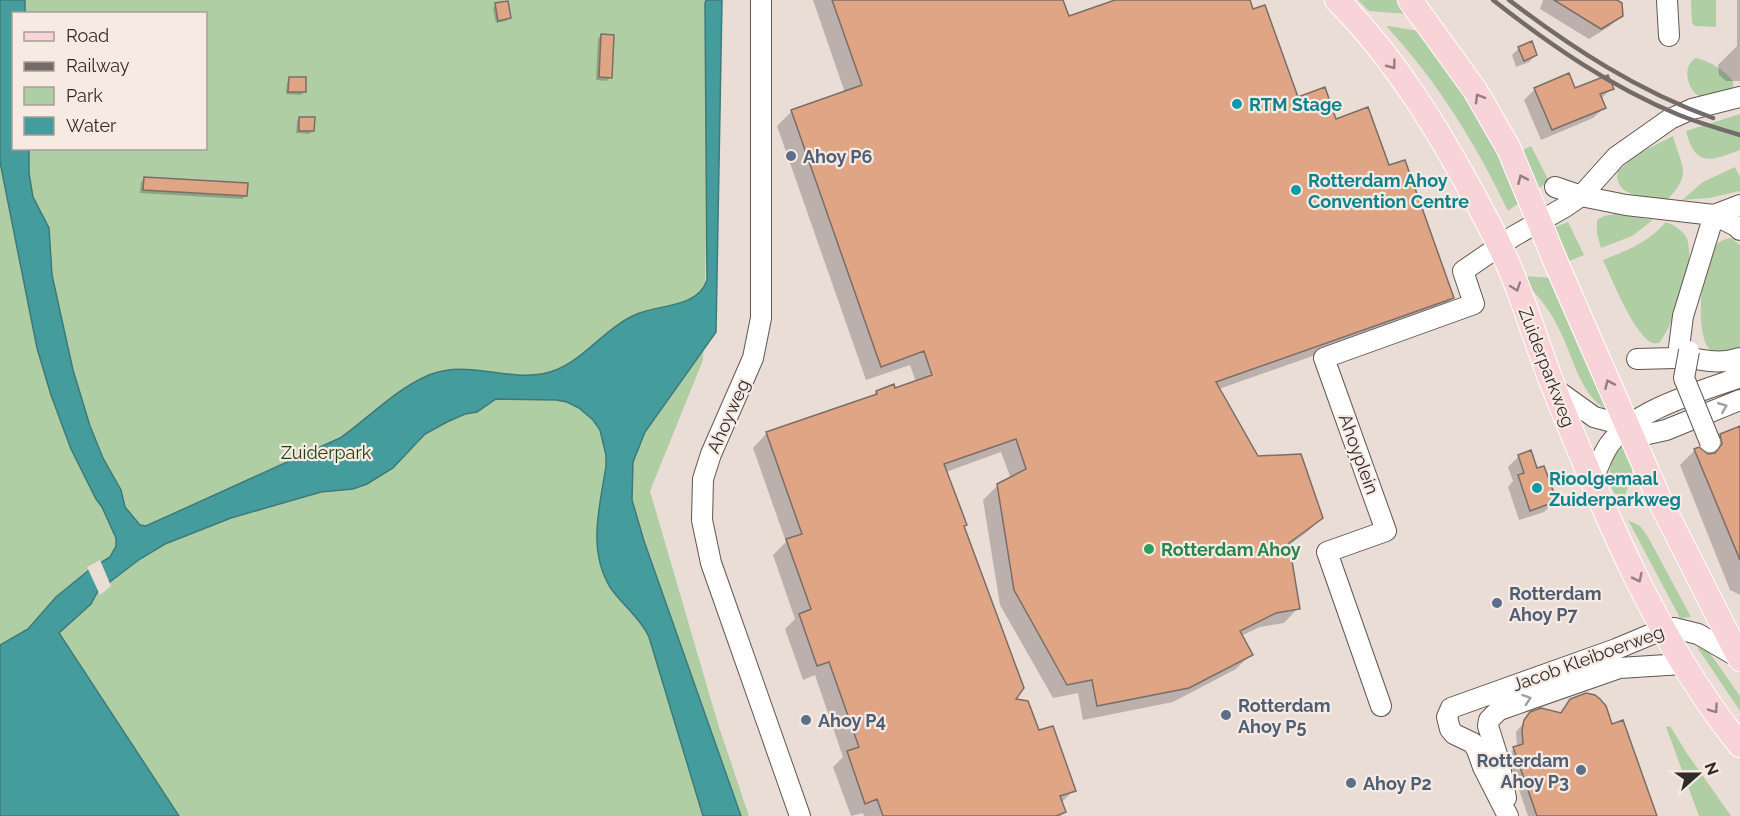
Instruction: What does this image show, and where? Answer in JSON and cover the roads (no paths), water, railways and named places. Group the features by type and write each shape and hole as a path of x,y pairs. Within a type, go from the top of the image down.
{"main road":[{"name":"Zuiderparkweg","path":"1337,0 1356,19 1404,81 1464,178 1500,246 1555,389 1612,525 1683,664 1740,745"},
{"path":"1410,0 1475,90 1509,149 1560,272 1638,430 1660,503 1706,589 1739,658"}],"street":[{"name":"Ahoyweg","path":"761,0 761,318 753,358 707,466 702,492 702,520 711,563 800,816"},
{"path":"1667,0 1669,36"},
{"path":"1500,246 1581,196 1616,157 1662,116 1689,102 1740,97"},
{"path":"1555,187 1581,196 1667,211 1714,215 1740,230"},
{"path":"1710,442 1684,378 1683,316 1714,215 1740,205"},
{"name":"Ahoyplein","path":"1381,706 1327,552 1386,531 1324,358 1474,304 1463,271 1500,246"},
{"path":"1682,353 1705,362 1730,362 1740,358"},
{"path":"1637,359 1675,358 1682,353"},
{"path":"1638,430 1640,416 1740,376"},
{"path":"1555,389 1594,417 1638,430 1666,430 1740,400"},
{"path":"1593,479 1608,446 1638,430"},
{"name":"Jacob Kleiboerweg","path":"1508,816 1473,743 1454,734 1448,723 1447,717 1451,708 1616,649 1664,629 1674,628 1698,634 1739,658"},
{"name":"Jacob Kleiboerweg","path":"1488,726 1494,714 1506,706 1603,672 1630,667 1683,664"},
{"name":"Jacob Kleiboerweg","path":"1470,700 1483,709 1499,761 1508,816"}],"water":[{"path":"0,0 25,0 25,12 12,12 12,150 29,150 29,173 33,197 49,228 52,275 73,370 90,426 103,458 121,490 125,507 140,525 146,526 340,438 393,396 429,375 457,369 514,375 542,374 556,370 580,356 612,329 637,314 677,304 696,296 707,280 705,3 706,0 722,0 716,332 645,432 633,462 632,500 644,541 741,816 703,816 649,637 641,623 610,587 603,573 597,543 597,527 606,455 600,430 593,420 579,408 567,402 496,399 477,412 465,414 425,434 393,468 367,484 353,489 321,492 231,518 165,544 140,559 98,591 91,604 59,633 179,816 0,816 0,645 28,629 56,597 89,570 110,557 116,546 116,538 71,449 51,395 37,348 0,162"}],"railway":[{"path":"1493,0 1559,49 1629,92 1679,115 1740,135"},
{"path":"1509,0 1606,67 1658,95 1713,118"}],"place":[{"name":"RTM Stage","path":"1237,104"},
{"name":"Ahoy P6","path":"791,156"},
{"name":"Rotterdam Ahoy Convention Centre","path":"1296,190"},
{"name":"Rioolgemaal Zuiderparkweg","path":"1537,488"},
{"name":"Rotterdam Ahoy","path":"1149,549"},
{"name":"Rotterdam Ahoy P7","path":"1497,603"},
{"name":"Rotterdam Ahoy P5","path":"1226,715"},
{"name":"Ahoy P4","path":"806,720"},
{"name":"Rotterdam Ahoy P3","path":"1581,770"},
{"name":"Ahoy P2","path":"1351,783"}],"park label":[{"name":"Zuiderpark","path":"326,452"}]}
